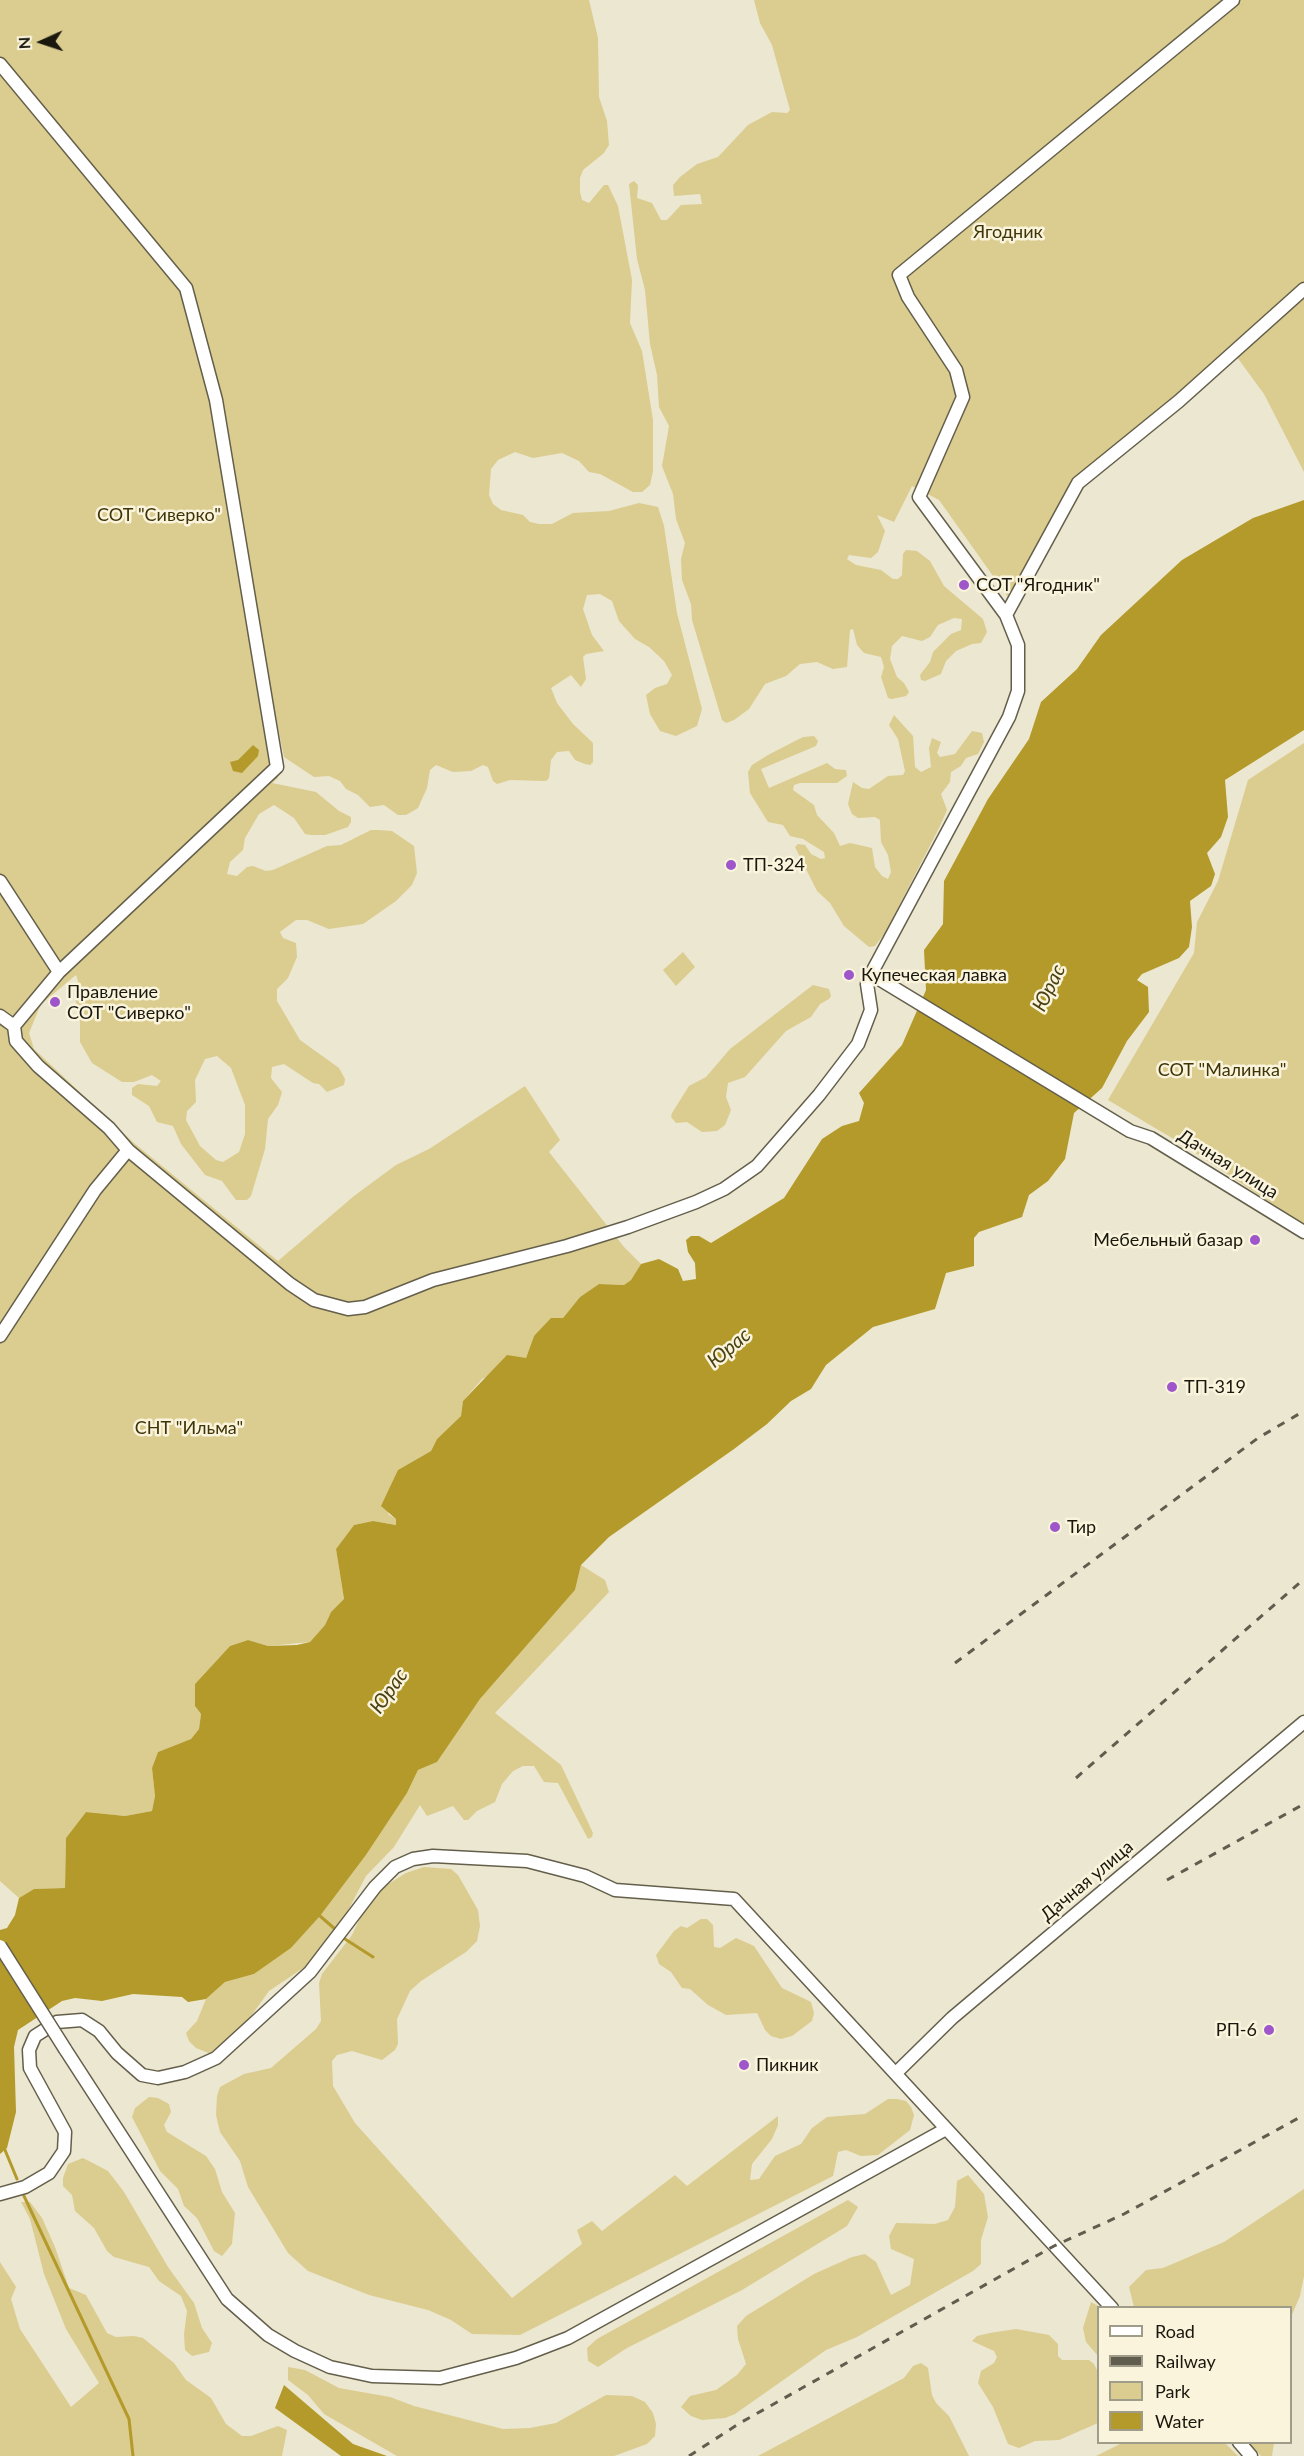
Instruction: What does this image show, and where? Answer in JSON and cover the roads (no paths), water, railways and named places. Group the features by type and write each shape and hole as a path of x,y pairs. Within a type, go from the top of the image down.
{"street":[{"path":"0,1016 14,1026 16,1041 38,1066 109,1128 128,1150 291,1284 314,1300 348,1309 365,1307 433,1280 567,1246 628,1227 724,1189 757,1167 819,1095 858,1044 871,1010 867,984 871,974 1009,717 1018,691 1020,668 1018,645 1006,615 919,497 963,397 956,370 908,297 899,275 1233,0"},
{"path":"0,64 186,288 216,400 277,767 59,972 14,1026"},
{"path":"1006,615 1078,483 1179,400 1304,289"},
{"path":"0,881 59,972"},
{"name":"Дачная улица","path":"871,974 1130,1131 1151,1138 1304,1232"},
{"path":"0,1336 95,1190 128,1150"},
{"name":"Дачная улица","path":"897,2072 952,2018 1304,1722"},
{"path":"0,2194 25,2187 49,2173 64,2151 65,2132 57,2112 30,2068 29,2050 34,2036 57,2022 82,2020 99,2031 117,2053 142,2075 158,2078 185,2072 216,2058 310,1972 375,1887 395,1867 413,1859 432,1856 527,1861 585,1876 615,1890 734,1899 897,2072 946,2129 1111,2306"},
{"path":"0,1946 227,2299 268,2335 295,2351 330,2367 372,2376 440,2378 516,2358 568,2338 946,2129"},
{"path":"1241,2444 1251,2456"}],"water":[{"name":"Юрас","path":"1304,500 1304,730 1225,780 1228,817 1221,837 1207,853 1215,874 1211,886 1190,901 1192,927 1189,947 1179,958 1142,974 1137,980 1148,987 1149,1012 1127,1041 1102,1088 1074,1113 1065,1159 1048,1181 1029,1195 1022,1217 979,1232 974,1238 974,1266 946,1273 935,1309 873,1327 826,1365 811,1389 791,1401 767,1424 734,1449 609,1537 581,1565 575,1590 480,1699 437,1762 418,1770 407,1793 366,1855 320,1916 291,1948 254,1974 225,1982 206,1999 188,2002 182,1997 133,1994 102,2001 75,1998 62,2001 18,2030 14,2047 16,2112 7,2148 0,2154 0,1930 7,1928 15,1915 19,1898 34,1889 65,1888 66,1838 86,1812 125,1816 152,1811 155,1796 152,1768 158,1752 191,1739 199,1729 201,1714 195,1706 195,1684 230,1646 248,1640 268,1646 310,1642 325,1625 331,1612 344,1599 336,1549 354,1525 373,1521 396,1525 396,1519 381,1506 398,1470 431,1451 437,1439 461,1416 463,1401 507,1355 526,1358 534,1336 551,1318 563,1318 580,1297 599,1284 624,1285 631,1280 641,1264 659,1259 678,1269 683,1281 696,1279 695,1263 688,1252 686,1240 691,1236 699,1236 711,1243 784,1198 822,1139 842,1126 859,1121 864,1103 859,1093 902,1045 926,990 924,950 943,924 944,881 988,799 1029,739 1041,702 1077,669 1101,635 1182,560 1253,518"},
{"path":"253,745 259,750 258,756 242,773 233,771 230,762 238,760"},
{"path":"284,2385 353,2444 387,2456 341,2456 275,2408"}],"waterway":[{"path":"320,1916 335,1929"},
{"path":"345,1939 373,1957"},
{"path":"5,2150 17,2179"},
{"path":"24,2196 129,2419 133,2456"}],"railway":[{"path":"955,1663 1258,1438 1304,1411"},
{"path":"1076,1778 1304,1579"},
{"path":"1167,1880 1304,1804"},
{"path":"689,2456 740,2423 1054,2246 1124,2214 1304,2115"}],"place":[{"name":"СОТ \"Ягодник\"","path":"964,585"},
{"name":"ТП-324","path":"731,865"},
{"name":"Купеческая лавка","path":"849,975"},
{"name":"Правление СОТ \"Сиверко\"","path":"55,1002"},
{"name":"Мебельный базар","path":"1255,1240"},
{"name":"ТП-319","path":"1172,1387"},
{"name":"Тир","path":"1055,1527"},
{"name":"РП-6","path":"1269,2030"},
{"name":"Пикник","path":"744,2065"}],"park label":[{"name":"Ягодник","path":"1008,232"},
{"name":"СОТ \"Сиверко\"","path":"159,515"},
{"name":"СОТ \"Малинка\"","path":"1222,1070"},
{"name":"СНТ \"Ильма\"","path":"189,1428"}]}
